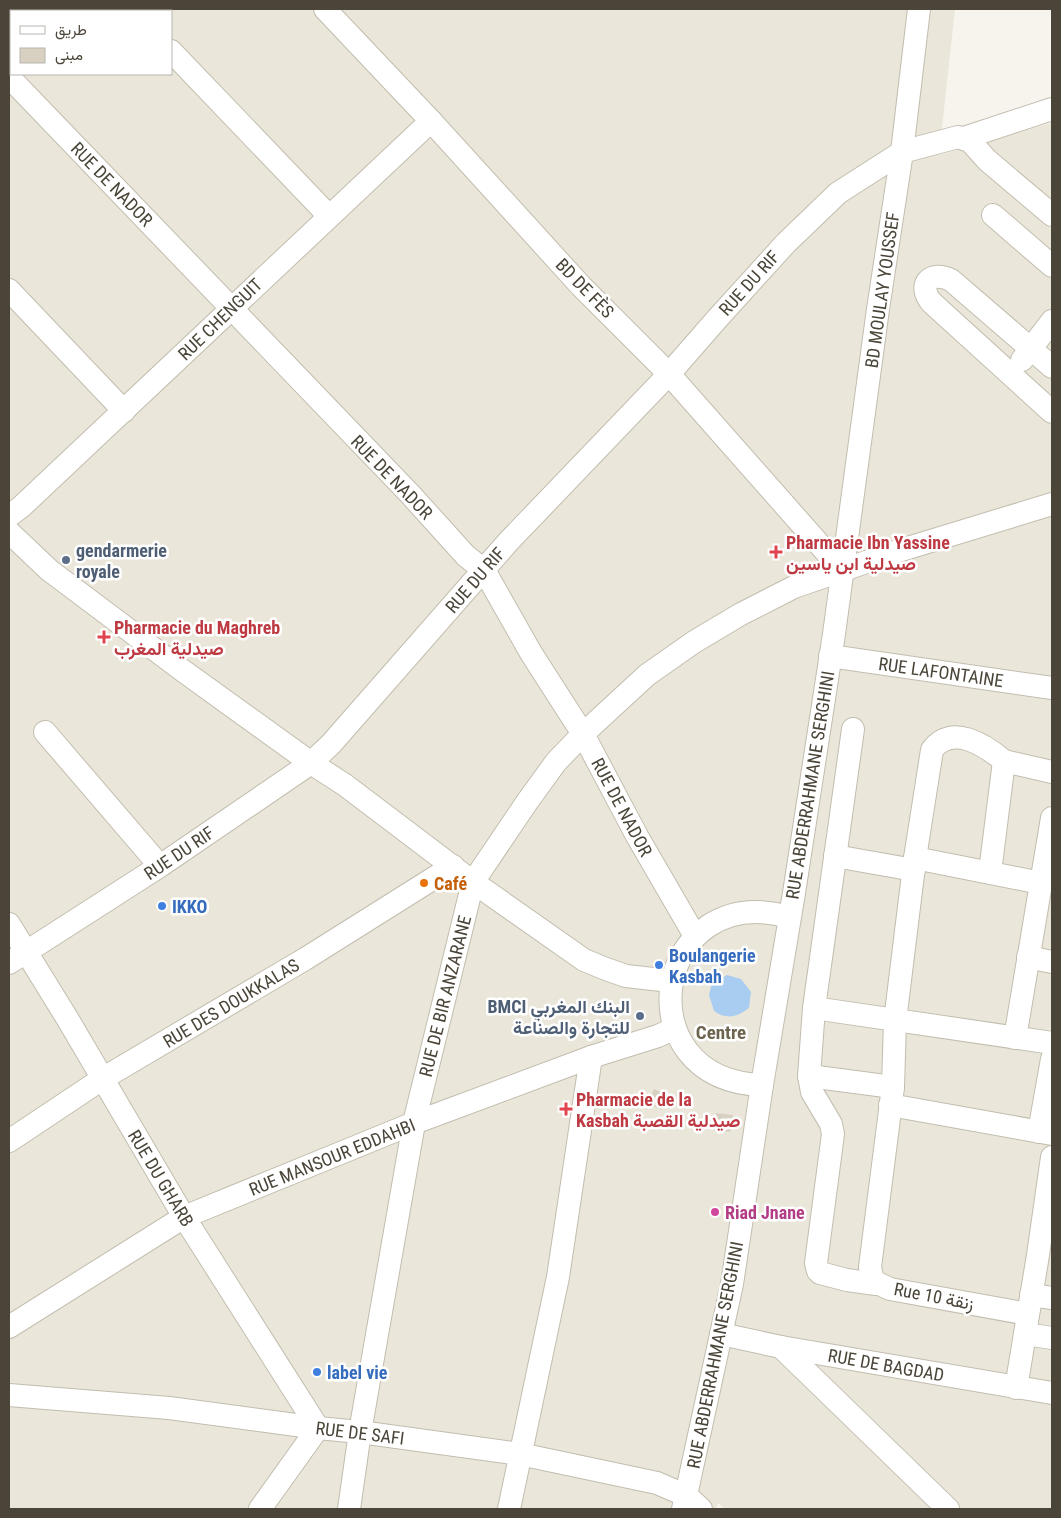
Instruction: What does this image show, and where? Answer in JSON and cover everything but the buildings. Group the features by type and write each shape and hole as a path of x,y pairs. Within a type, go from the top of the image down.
{"street":[{"name":"BD DE FÈS","path":"325,9 431,121 582,286 669,374 842,570"},
{"name":"BD MOULAY YOUSSEF","path":"842,570 902,152 919,9"},
{"path":"172,52 329,216"},
{"name":"RUE DE NADOR","path":"9,77 410,494 466,556 484,570 531,653 583,734 637,836 696,936"},
{"name":"RUE DU RIF","path":"17,958 160,866 311,763 337,737 508,542 669,374 786,243 838,193 902,152 958,137 964,138 1052,109"},
{"name":"RUE CHENGUIT","path":"9,516 124,411 431,121"},
{"path":"964,138 970,141 987,160 1052,215"},
{"path":"993,215 1052,266"},
{"path":"1052,367 951,280 936,276 928,281 925,289 927,297 931,302 1052,412"},
{"path":"9,290 124,411"},
{"path":"1011,375 1052,321"},
{"name":"RUE DE BIR ANZARANE","path":"349,1509 360,1432 414,1123 473,882 527,802 556,762 583,734 647,675 694,642 741,614 794,587 898,550 1052,504"},
{"path":"9,532 49,570 182,670 311,763 345,785 473,882 584,960 606,970 626,976 671,982"},
{"name":"RUE ABDERRAHMANE SERGHINI","path":"691,1505 721,1334 732,1284 762,1085 730,1081 702,1066 691,1055 675,1028 670,1005 671,982 676,965 685,950 696,936 709,926 724,918 756,911 789,917 842,570"},
{"name":"RUE LAFONTAINE","path":"830,656 1052,688"},
{"path":"853,729 814,1008 809,1076 812,1092 831,1124 833,1134 816,1258 818,1271 834,1277 876,1284"},
{"path":"45,732 160,866"},
{"name":"Rue 10 زنقة","path":"1004,761 977,742 964,738 952,737 936,744 932,750 895,1021 892,1096 870,1274 876,1284 890,1288 1034,1310 1052,1338"},
{"path":"990,872 1004,761 1052,772"},
{"path":"1015,1038 1052,818"},
{"path":"835,856 990,872 1041,882"},
{"name":"RUE DES DOUKKALAS","path":"9,1141 102,1079 305,959 453,866"},
{"path":"762,1085 789,917"},
{"name":"RUE DU GHARB","path":"9,924 17,958 102,1079 184,1217 318,1428"},
{"path":"1028,958 1052,962"},
{"path":"814,1008 1052,1043"},
{"name":"RUE MANSOUR EDDAHBI","path":"9,1327 184,1217 414,1123 591,1057 658,1036 675,1028"},
{"path":"508,1509 558,1277 591,1057"},
{"path":"809,1076 1046,1133 1052,1060"},
{"path":"1016,1388 1045,1256 1051,1168"},
{"name":"RUE DE BAGDAD","path":"721,1334 781,1347 1052,1393"},
{"path":"781,1347 948,1509"},
{"name":"RUE DE SAFI","path":"9,1395 168,1408 520,1454 657,1483 691,1505"},
{"path":"260,1509 318,1428"}],"shaded area":[{"path":"9,9 955,9 939,155 1052,123 1052,1509 725,1509 718,1503 716,1509 9,1509"}],"water":[{"path":"727,975 741,979 751,992 749,1008 740,1014 732,1016 723,1016 714,1011 709,995 712,983"}],"place":[{"name":"Pharmacie Ibn Yassine صيدلية ابن ياسين","path":"776,552"},
{"name":"gendarmerie royale","path":"66,560"},
{"name":"Pharmacie du Maghreb صيدلية المغرب","path":"104,637"},
{"name":"Café","path":"424,883"},
{"name":"IKKO","path":"162,906"},
{"name":"Boulangerie Kasbah","path":"659,965"},
{"name":"BMCI البنك المغربي للتجارة والصناعة","path":"640,1016"},
{"name":"Pharmacie de la Kasbah صيدلية القصبة","path":"566,1109"},
{"name":"Riad Jnane","path":"715,1212"},
{"name":"label vie","path":"317,1372"}],"district":[{"name":"Centre","path":"721,1032"}]}
